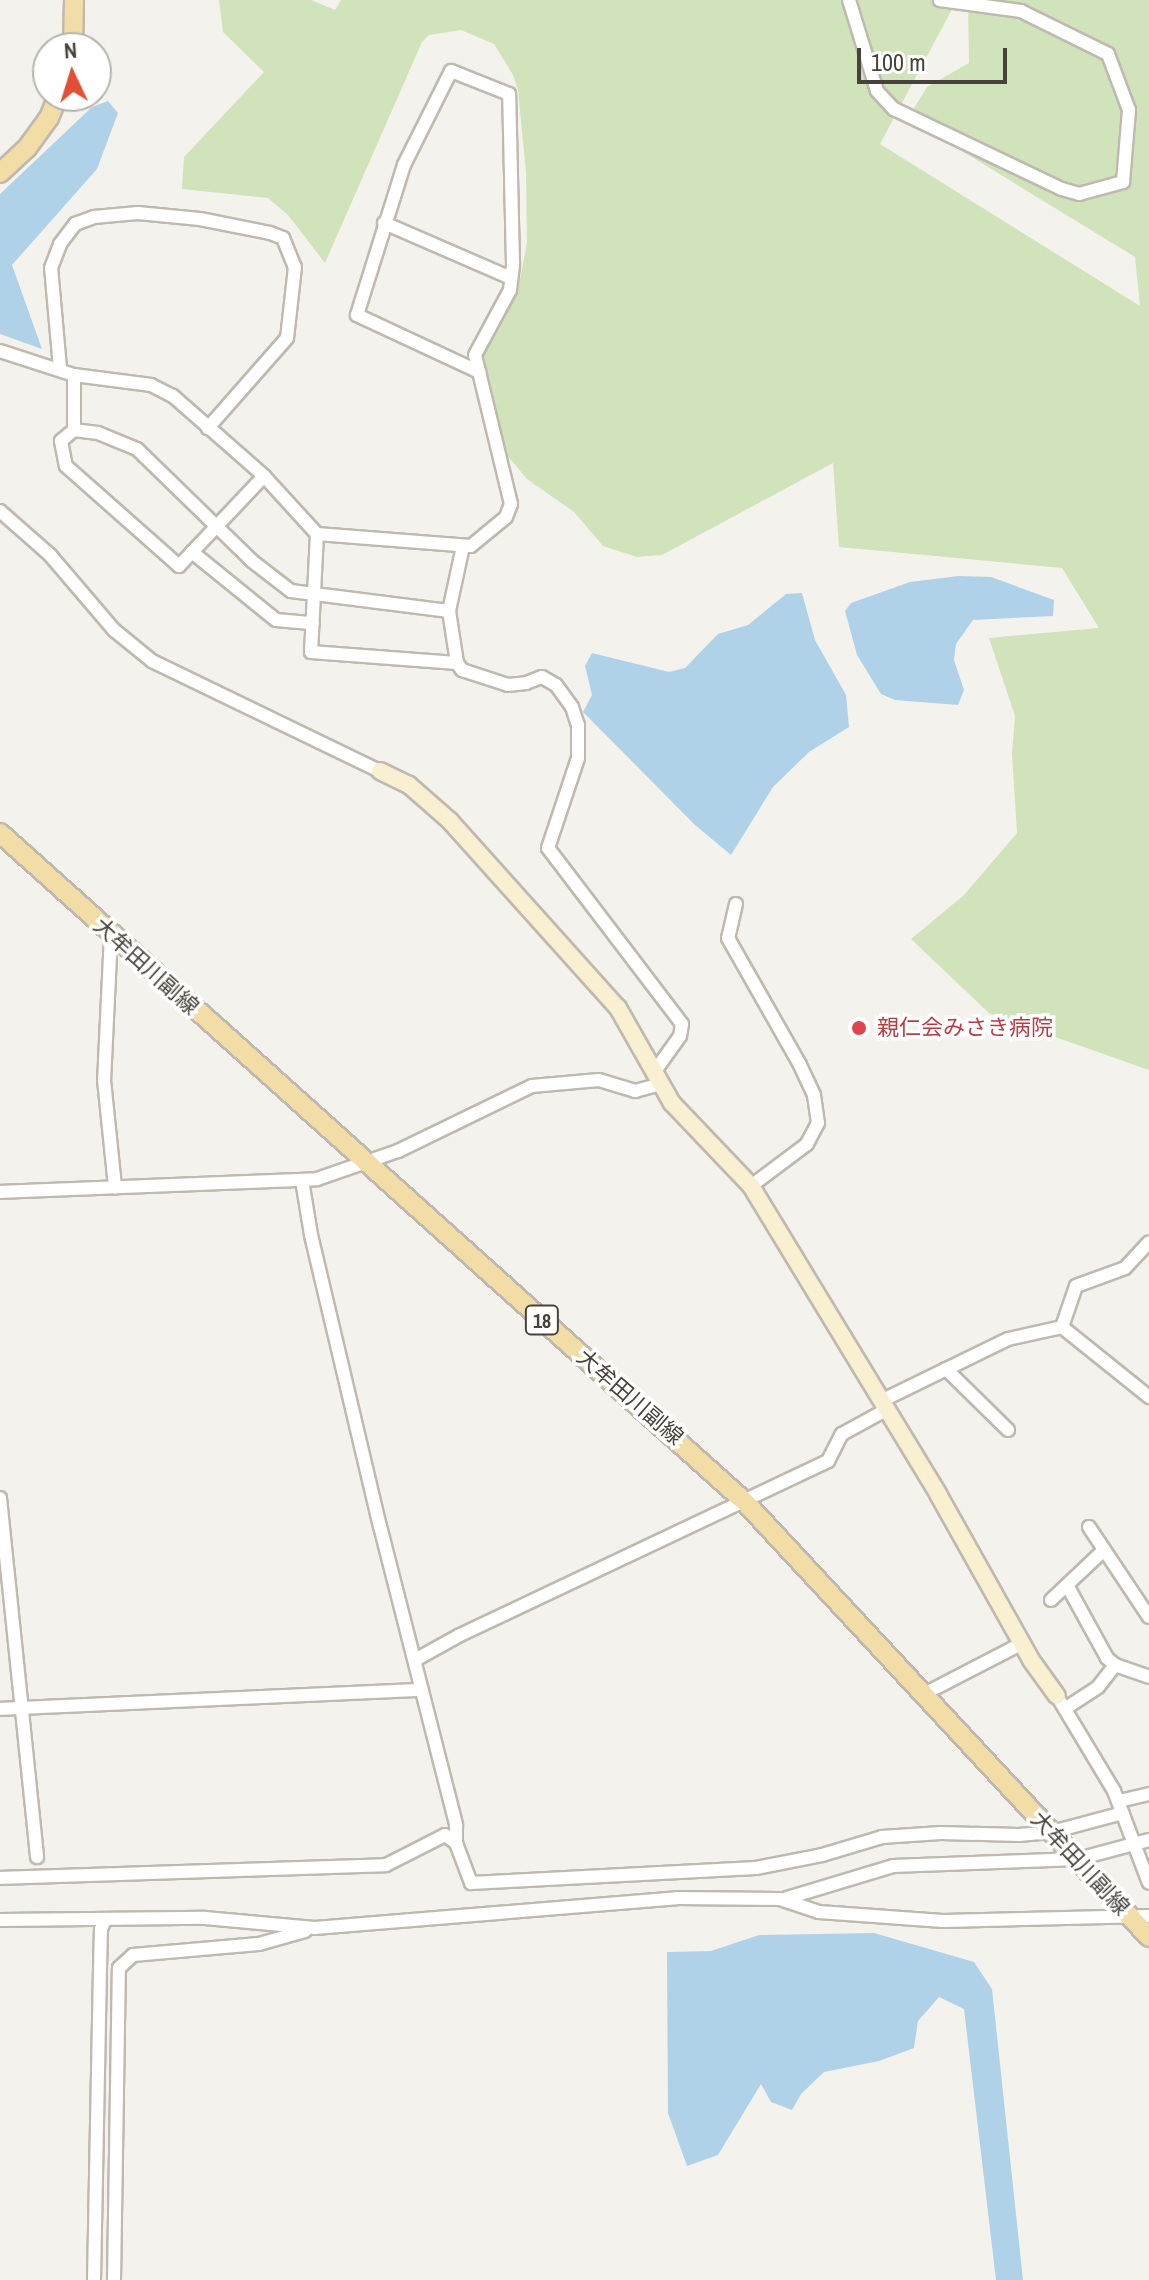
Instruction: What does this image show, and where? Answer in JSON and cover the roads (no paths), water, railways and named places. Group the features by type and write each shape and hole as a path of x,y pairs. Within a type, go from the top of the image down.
{"main road":[{"path":"73,32 74,0"},
{"path":"0,173 35,138 51,112"},
{"name":"大牟田川副線","path":"0,833 744,1501 926,1693 1075,1857 1140,1917 1149,1937"}],"street":[{"path":"849,0 877,91 894,109 1062,189 1079,194 1123,182 1129,110 1108,54 1021,11 940,0"},
{"path":"0,351 74,375 151,385 173,396 264,476 317,534 471,546 506,517 511,504 475,355 510,290 509,94 451,71 404,165 357,315 479,372"},
{"path":"60,368 51,268 60,244 75,224 94,217 138,213 200,219 283,238 295,267 287,338 208,428"},
{"path":"384,223 511,278"},
{"path":"74,375 74,430"},
{"path":"264,476 216,526 179,566 66,466 61,441 74,430 98,433 137,449 216,526 291,591 449,611"},
{"path":"0,511 50,555 114,630 152,661 409,785 450,821 618,1008 658,1078 690,1123 751,1186 884,1405 938,1494 1021,1644 1062,1702 1121,1807 1149,1883"},
{"path":"317,534 311,652 457,663"},
{"path":"0,1192 302,1180 367,1164 532,1086 599,1080 635,1091 658,1078 680,1036 682,1024 548,848 578,758 578,725 572,707 556,685 542,677 508,685 462,670 457,663 449,611 463,546"},
{"path":"192,552 276,620 313,623"},
{"path":"736,904 728,938 805,1075 814,1095 818,1123 807,1144 751,1186"},
{"path":"111,934 104,1080 115,1187"},
{"path":"302,1180 314,1251 456,1825 456,1843 471,1883 756,1868 822,1855 882,1837 1054,1834 1149,1794"},
{"path":"1062,1327 1076,1286 1125,1268 1149,1242"},
{"path":"415,1660 460,1635 828,1461 842,1434 946,1369 1008,1339 1062,1327"},
{"path":"1062,1327 1149,1397"},
{"path":"946,1369 1008,1430"},
{"path":"0,1498 37,1857"},
{"path":"1089,1527 1149,1617"},
{"path":"1051,1600 1104,1550"},
{"path":"1068,1587 1107,1658 1115,1665 1149,1677"},
{"path":"926,1693 1021,1644"},
{"path":"1062,1702 1098,1687 1115,1665"},
{"path":"0,1709 422,1690"},
{"path":"0,1878 386,1865 445,1835 456,1843"},
{"path":"0,1920 205,1918 315,1928 677,1898 780,1899 893,1866 1075,1857 1149,1840"},
{"path":"780,1899 819,1912 943,1921 1140,1917"},
{"path":"94,2280 101,1929 105,1920"},
{"path":"114,2280 118,1989 122,1963 133,1955 259,1944 315,1928"}],"water":[{"path":"112,106 118,113 97,169 12,265 42,349 0,334 0,194 87,112 112,112"},
{"path":"958,576 991,577 1054,600 1053,616 973,620 956,644 954,660 964,690 958,705 895,700 881,694 857,655 845,611 851,603 910,582"},
{"path":"802,593 815,640 846,695 849,727 809,752 773,787 731,855 695,825 583,712 592,695 585,666 592,653 669,672 685,668 718,634 748,625 786,594"},
{"path":"874,1933 974,1962 992,1989 1023,2280 996,2280 964,2009 939,1997 918,2021 914,2048 879,2061 824,2072 801,2094 792,2110 771,2102 761,2084 718,2155 687,2166 668,2113 667,1952 711,1951 759,1935"}],"place":[{"name":"親仁会みさき病院","path":"859,1028"}]}
